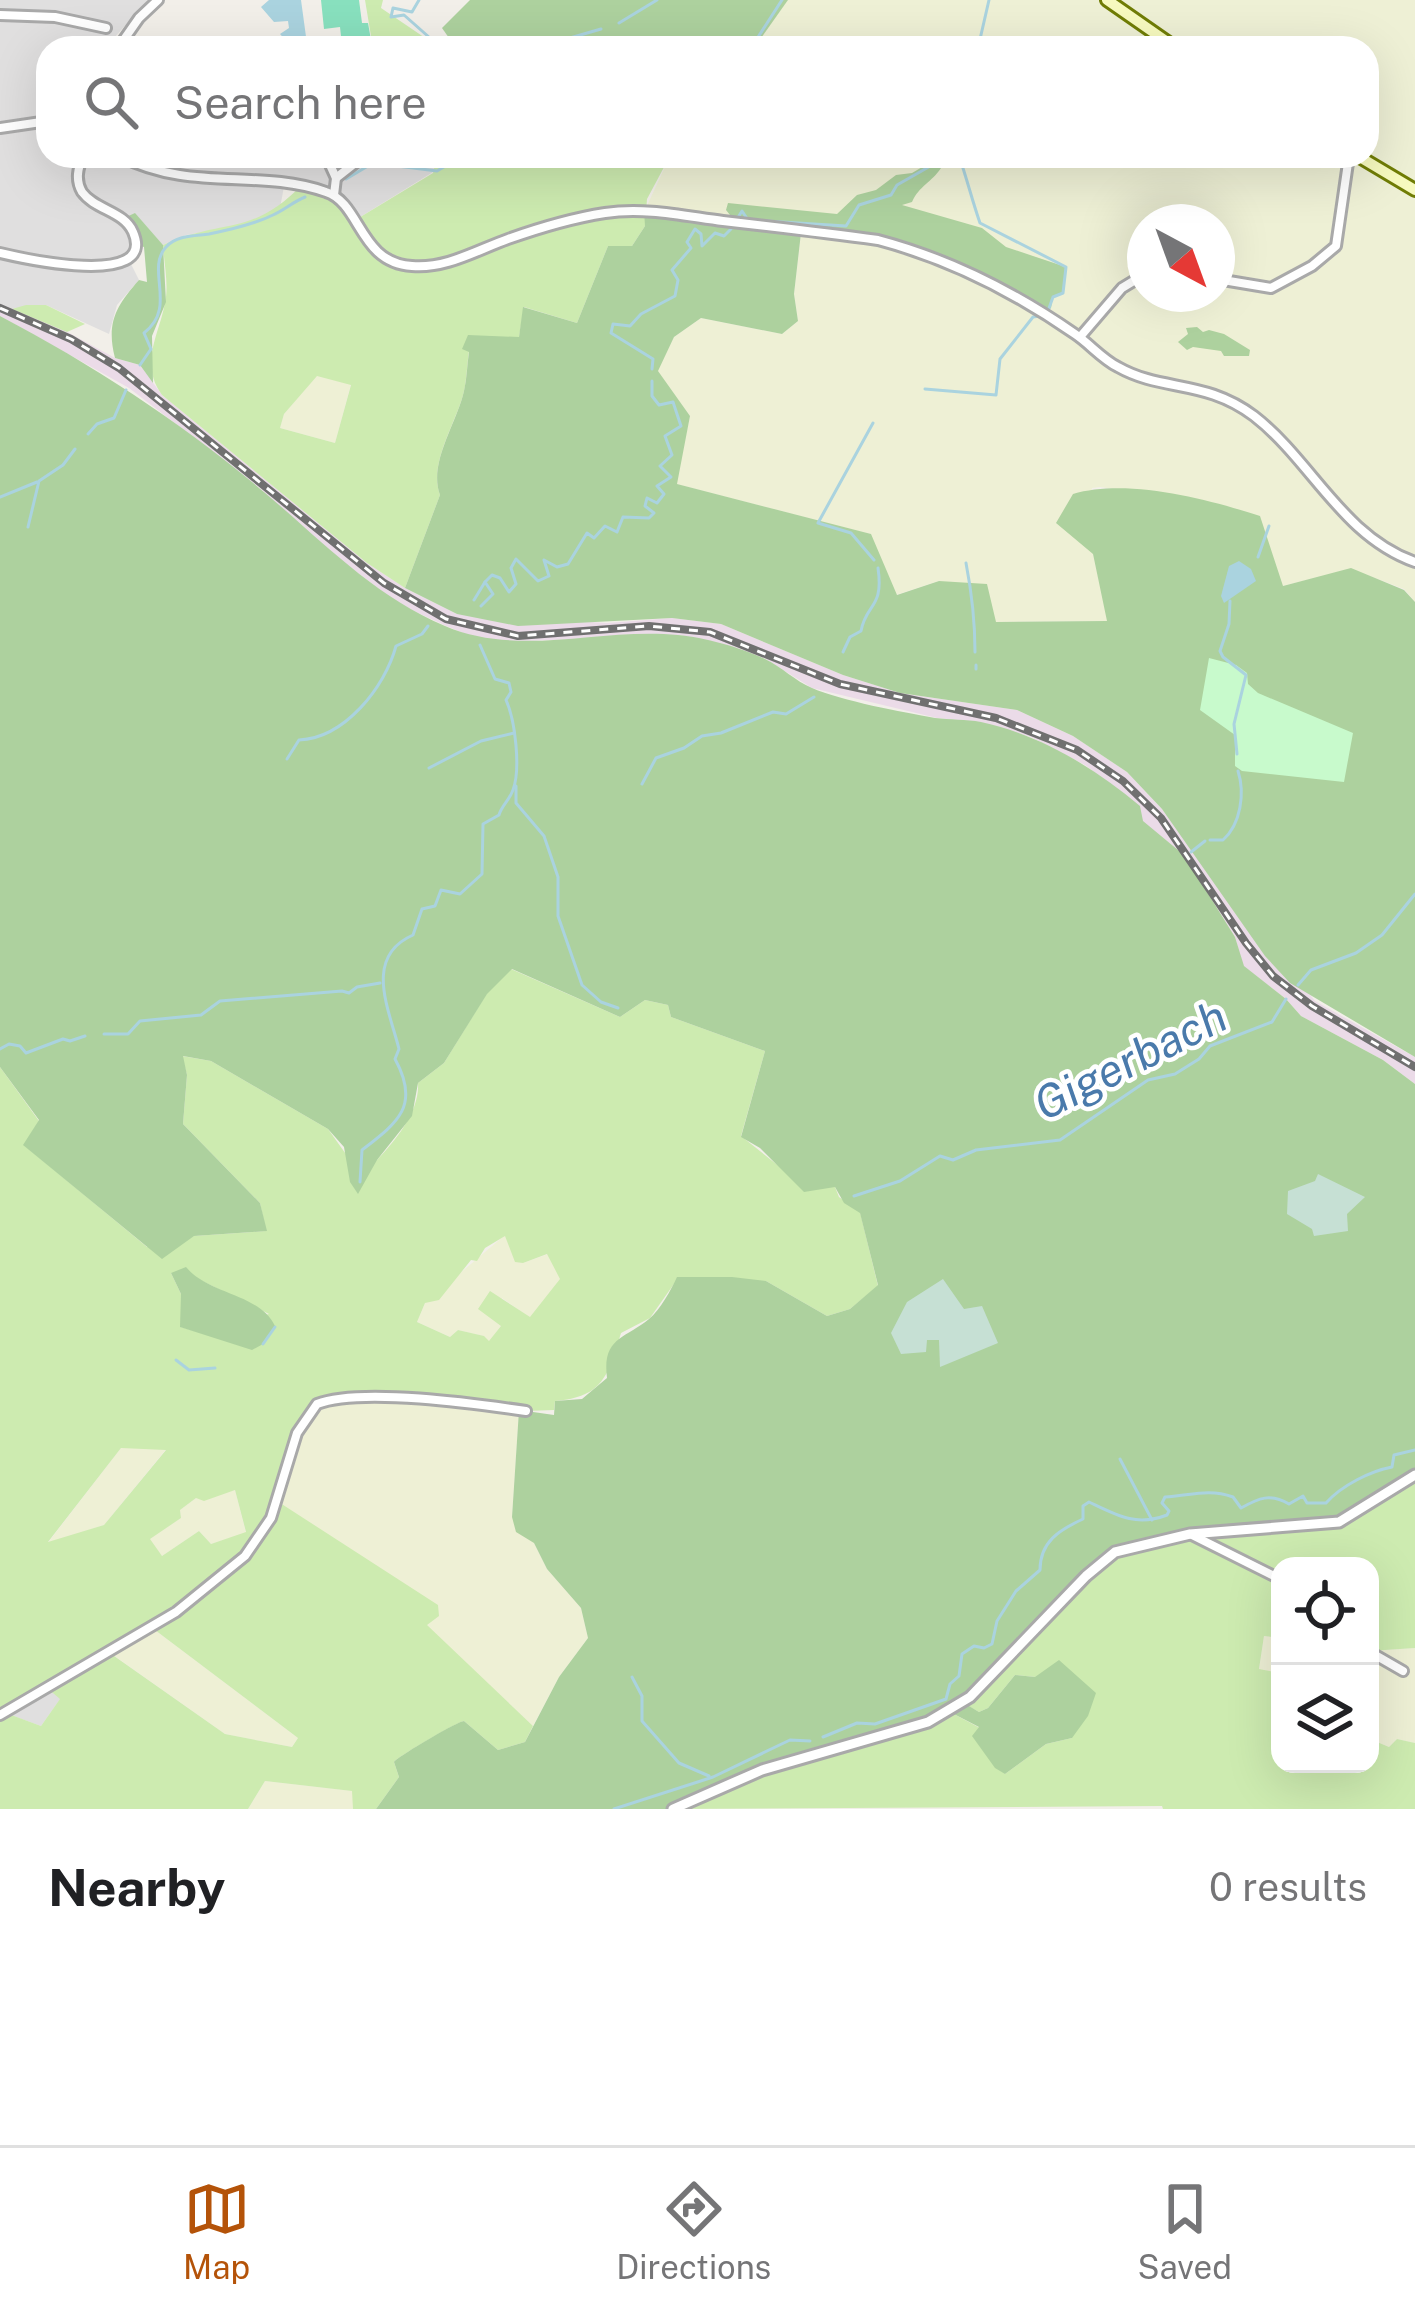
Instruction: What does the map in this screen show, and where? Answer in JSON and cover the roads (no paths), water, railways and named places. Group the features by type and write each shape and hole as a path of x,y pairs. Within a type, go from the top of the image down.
{"main road":[{"path":"1107,0 1159,36"},
{"path":"1375,168 1415,190"}],"street":[{"path":"126,36 158,0"},
{"path":"0,15 55,17 106,28"},
{"path":"0,128 36,123"},
{"path":"0,253 100,266 120,263 130,255 135,240 130,228 81,189 79,168"},
{"path":"150,168 188,179 290,184 334,194 376,249 408,266 442,263 531,231 632,210 878,240 968,270 1080,337 1130,374 1203,388 1243,408 1275,434 1358,528 1379,545 1415,562"},
{"path":"331,168 334,194"},
{"path":"336,178 349,168"},
{"path":"1235,282 1271,288 1312,266 1336,246 1351,168"},
{"path":"1080,337 1127,285"},
{"path":"0,1715 176,1612 245,1556 271,1518 297,1433 317,1404 432,1400 526,1412"},
{"path":"673,1809 762,1770 950,1712 1103,1560 1130,1546 1190,1534 1339,1522 1415,1474"},
{"path":"1190,1534 1271,1574"},
{"path":"1379,1657 1403,1671"}],"water":[{"path":"269,0 301,0 306,36 282,36 288,21 274,22 261,7"},
{"path":"1239,561 1251,569 1256,581 1224,603 1221,596 1229,566"}],"waterway":[{"path":"419,0 412,12 393,8 391,17 404,15 428,36"},
{"path":"619,23 657,0"},
{"path":"759,36 782,0"},
{"path":"981,36 989,0"},
{"path":"577,36 601,29"},
{"path":"346,179 365,168"},
{"path":"413,168 442,168"},
{"path":"737,219 742,211 748,220 846,226 859,205 891,195 897,185 927,168"},
{"path":"963,168 980,223 1066,267 1063,293 1053,297 1048,311"},
{"path":"140,365 151,349 144,333 159,312 158,266 166,247 181,238 258,221 305,197"},
{"path":"652,369 653,359 611,333 613,324 630,326 641,314 675,296 678,280 672,270 691,248 687,242 695,229 701,234 702,246 715,233 724,236 731,229"},
{"path":"925,389 996,395 1000,359 1033,317 1040,316"},
{"path":"481,606 493,594 485,582 492,575 509,592 516,584 511,568 516,559 538,581 549,576 544,560 557,567 568,564 587,533 594,538 605,526 617,532 623,517 649,518 654,513 645,506 647,498 657,503 664,494 657,486 671,477 660,466 672,455 665,436 681,426 673,402 659,405 652,396 652,381"},
{"path":"88,434 97,424 114,418 126,390"},
{"path":"873,423 818,523 851,533 874,560"},
{"path":"28,527 39,481 63,465 75,449"},
{"path":"0,497 37,482"},
{"path":"1258,557 1269,526"},
{"path":"966,563 975,652"},
{"path":"843,652 850,637 861,631 877,599 878,568"},
{"path":"474,600 485,582"},
{"path":"1230,601 1220,651 1246,675 1234,724 1237,754"},
{"path":"287,759 299,740 332,730 361,708 383,678 396,646 422,634 428,626"},
{"path":"360,1182 362,1150 395,1122 405,1101 384,985 388,956 413,935 422,909 435,906 441,890 460,894 482,874 483,824 499,815 515,781 516,744 506,700 509,683 495,679 480,645"},
{"path":"642,784 656,758 702,736 773,712 786,714 814,697"},
{"path":"429,768 481,741 514,733"},
{"path":"1210,840 1223,840 1238,817 1238,771"},
{"path":"516,786 516,803 544,836 558,877 558,916 582,985 601,1002 618,1008"},
{"path":"1191,852 1205,841"},
{"name":"Gigerbach","path":"1298,985 1311,970 1356,953 1382,935 1415,894"},
{"path":"104,1034 128,1034 140,1021 201,1015 220,1001 349,993 380,983"},
{"name":"Gigerbach","path":"854,1196 900,1181 940,1156 953,1160 976,1150 1060,1140 1148,1080 1175,1074 1210,1046 1272,1022 1286,999"},
{"path":"0,1049 9,1044 26,1053 85,1036"},
{"path":"263,1344 275,1327"},
{"path":"176,1360 189,1370 215,1368"},
{"path":"823,1737 946,1699 950,1684 959,1676 962,1654 974,1646 992,1644 997,1621 1016,1591 1040,1570 1047,1544 1083,1519 1083,1506 1089,1502 1126,1518 1146,1520 1167,1515 1162,1503 1165,1497 1199,1493 1233,1497 1241,1508 1259,1499 1289,1504 1303,1496 1307,1503 1326,1503 1357,1480 1392,1467 1394,1455 1415,1450"},
{"path":"1120,1459 1152,1520"},
{"path":"632,1677 642,1696 642,1721 679,1763 709,1776"},
{"path":"614,1809 713,1777 790,1740 810,1741"}],"railway":[{"path":"0,308 71,339 119,368 384,583 446,619 518,636 649,626 710,632 840,684 996,718 1077,750 1123,781 1161,818 1273,976 1312,1006 1415,1067"}]}
